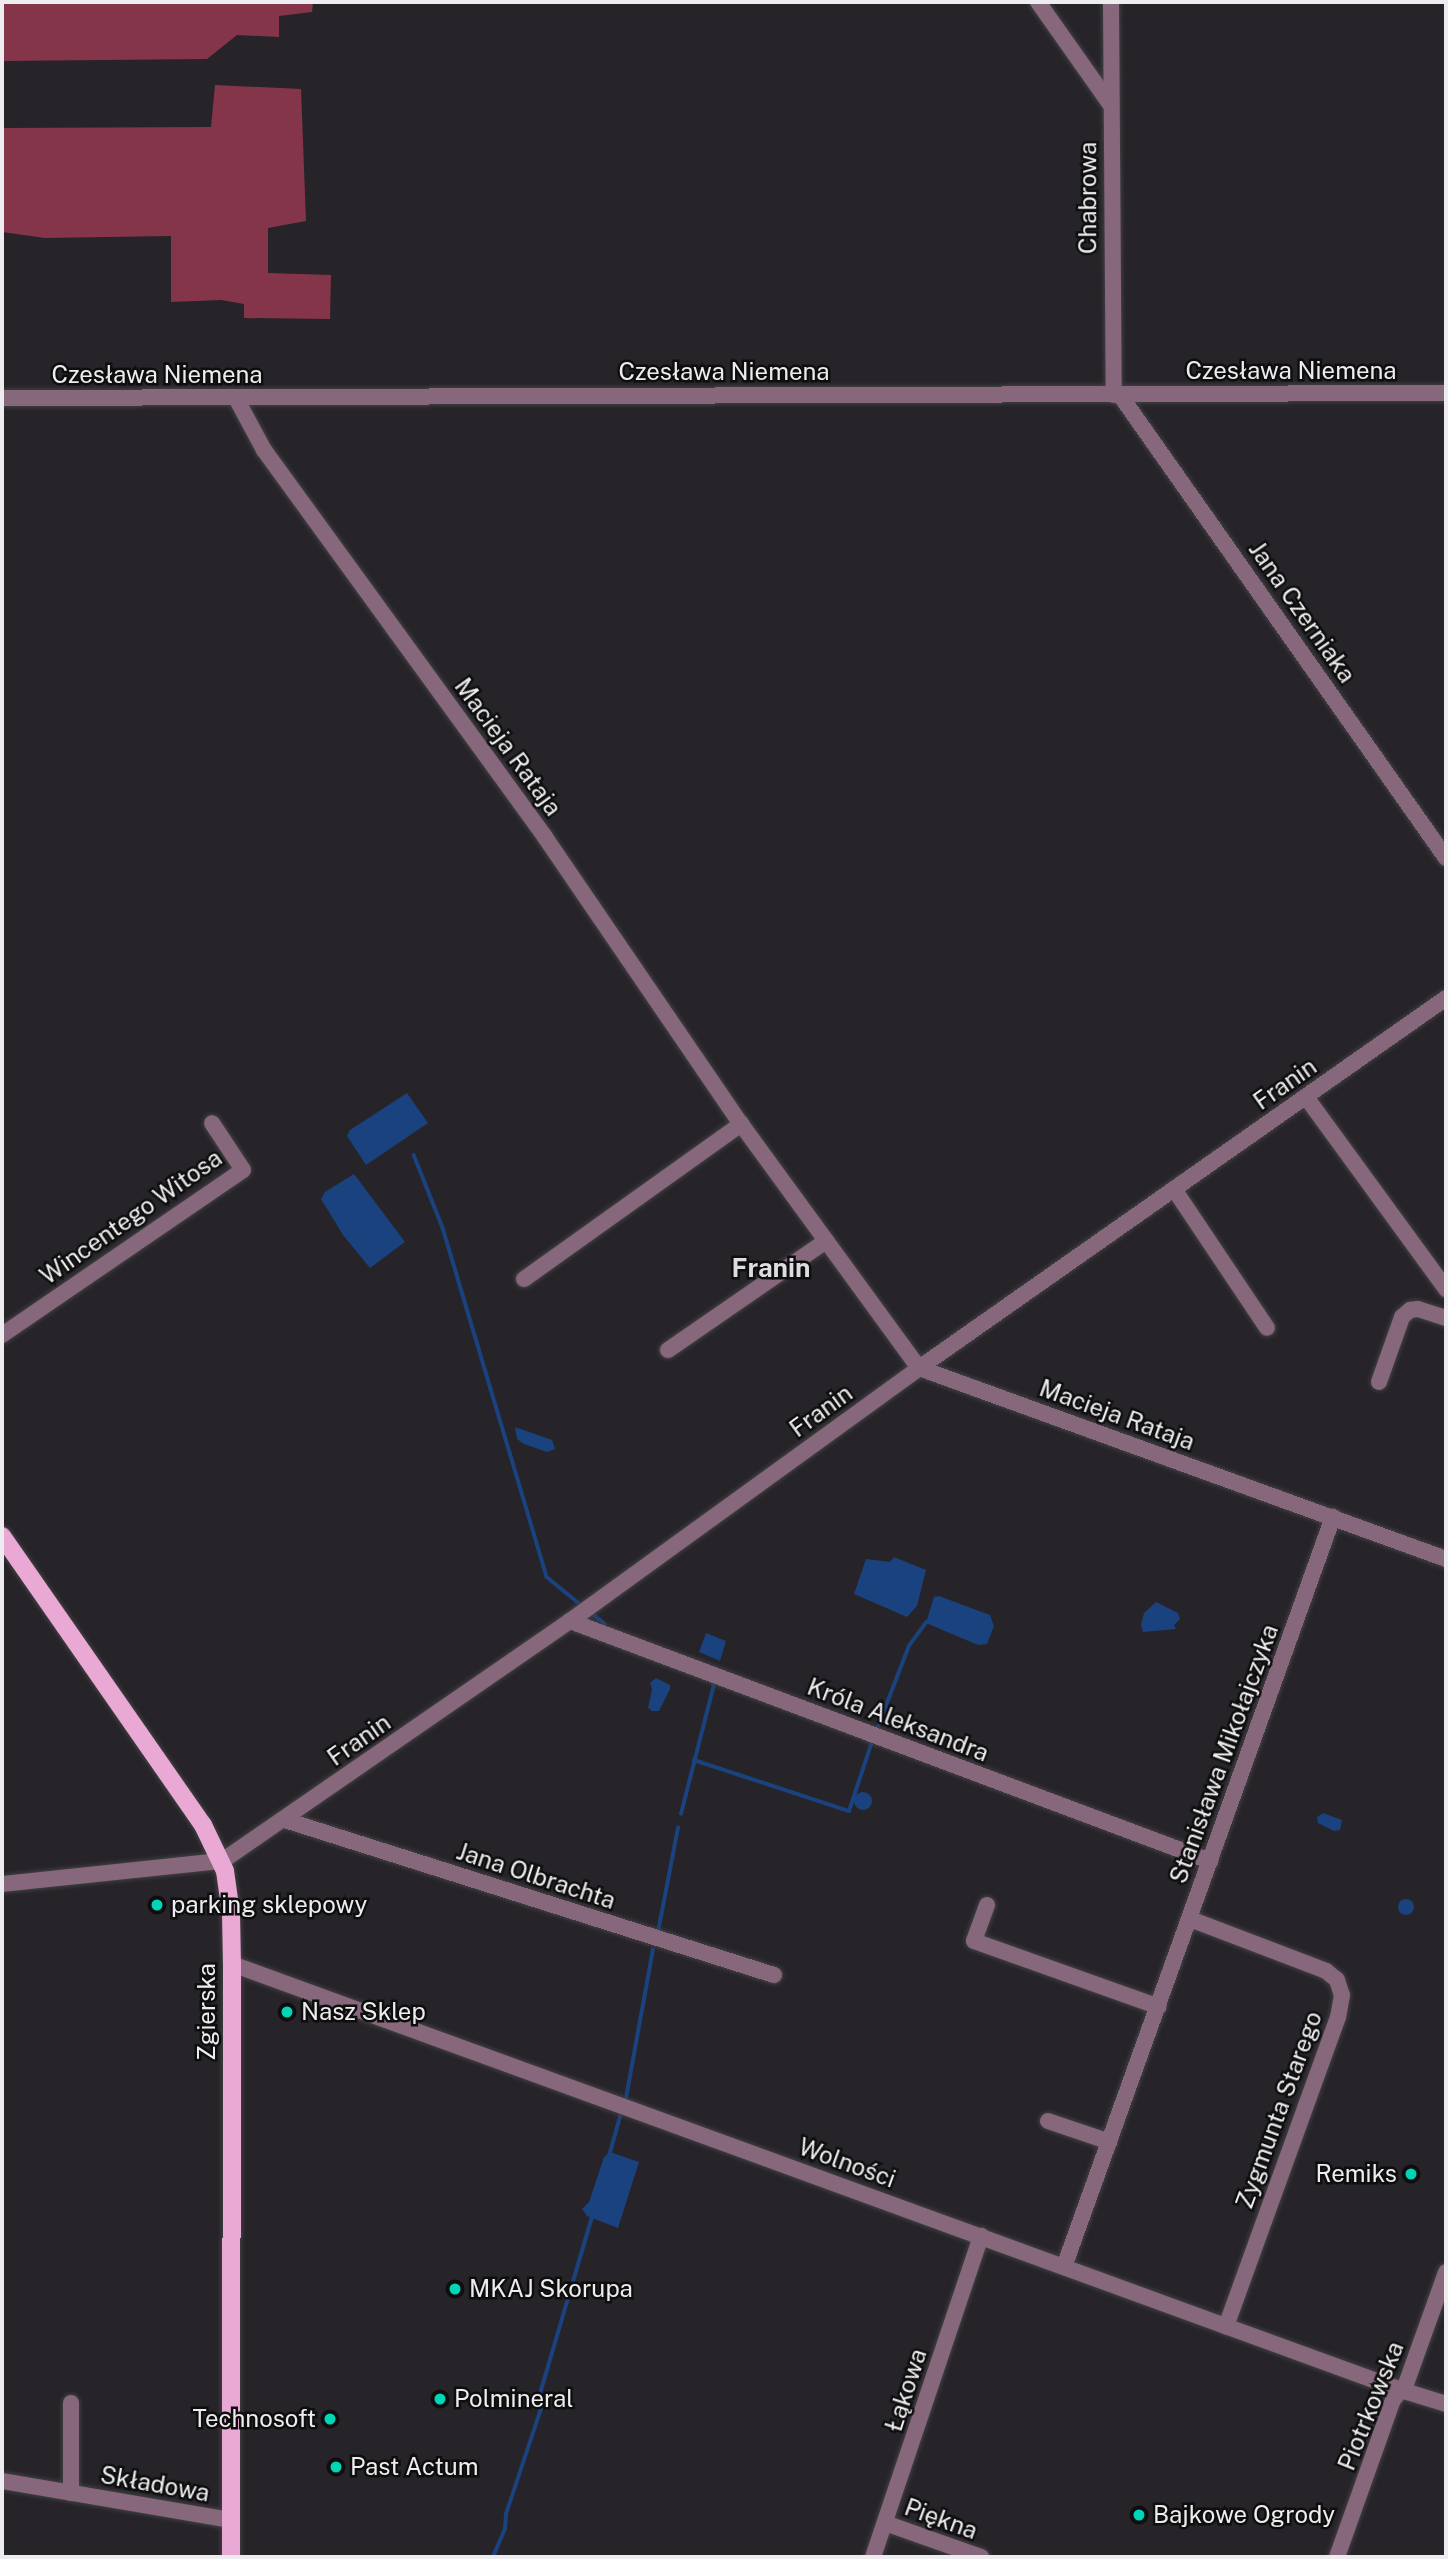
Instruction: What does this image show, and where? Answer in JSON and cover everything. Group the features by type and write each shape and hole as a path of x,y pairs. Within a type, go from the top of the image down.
{"main road":[{"name":"Zgierska","path":"2,1536 203,1825 222,1861 229,1893 232,1964 231,2557"}],"street":[{"path":"1038,2 1110,104"},
{"name":"Chabrowa","path":"1111,2 1110,104 1117,395"},
{"name":"Czesława Niemena","path":"2,398 1446,393"},
{"name":"Jana Czerniaka","path":"1117,395 1446,858"},
{"name":"Macieja Rataja","path":"236,398 264,450 545,837 741,1124 919,1368 1446,1559"},
{"name":"Franin","path":"222,1861 285,1820 570,1620 919,1368 1446,998"},
{"path":"1306,1097 1446,1289"},
{"name":"Wincentego Witosa","path":"2,1335 243,1170 212,1123"},
{"path":"524,1279 741,1124"},
{"path":"1174,1189 1267,1328"},
{"path":"668,1350 826,1241"},
{"path":"1379,1382 1402,1317 1410,1310 1418,1309 1446,1318"},
{"name":"Stanisława Mikołajczyka","path":"1064,2267 1332,1517"},
{"name":"Króla Aleksandra","path":"570,1620 1210,1861"},
{"name":"Jana Olbrachta","path":"285,1820 774,1975"},
{"path":"2,1884 222,1861"},
{"path":"987,1905 974,1941 1159,2007"},
{"name":"Zygmunta Starego","path":"1190,1919 1325,1971 1337,1980 1342,1995 1338,2017 1226,2326"},
{"name":"Wolności","path":"232,1964 1401,2390 1446,2404"},
{"path":"1048,2121 1110,2142"},
{"name":"Łąkowa","path":"873,2557 981,2236"},
{"name":"Piotrkowska","path":"1337,2557 1393,2400 1410,2374 1446,2272"},
{"name":"Składowa","path":"71,2403 71,2493"},
{"name":"Składowa","path":"2,2481 232,2520"},
{"name":"Piękna","path":"885,2523 981,2557"}],"shaded area":[{"path":"2,2 313,2 312,12 279,16 279,37 237,35 207,59 2,61"},
{"path":"215,85 301,89 306,221 268,228 268,273 331,275 330,319 244,318 244,304 221,300 171,302 171,236 45,238 2,232 2,128 211,127"}],"water":[{"path":"407,1093 428,1123 366,1165 347,1136 350,1130"},
{"path":"354,1174 405,1242 370,1268 343,1235 321,1199 325,1192"},
{"path":"515,1427 552,1440 555,1449 547,1452 524,1444 517,1439"},
{"path":"894,1557 926,1570 917,1606 907,1617 854,1594 866,1559 890,1562"},
{"path":"939,1596 990,1615 994,1626 987,1644 978,1645 926,1623 934,1597"},
{"path":"1156,1602 1178,1613 1180,1619 1174,1625 1176,1629 1143,1632 1141,1625 1144,1613"},
{"path":"706,1633 726,1641 720,1661 699,1652"},
{"path":"656,1678 670,1685 670,1689 659,1711 652,1711 648,1708 652,1689 650,1683"},
{"path":"859,1792 867,1792 872,1801 870,1808 859,1810 854,1805 854,1797"},
{"path":"1323,1813 1342,1820 1340,1830 1334,1831 1318,1823 1317,1817"},
{"path":"1406,1899 1412,1901 1412,1913 1406,1915 1400,1913 1398,1907 1400,1901"},
{"path":"610,2152 639,2162 618,2228 587,2216 582,2209 589,2202 604,2157"}],"waterway":[{"path":"414,1155 443,1228 547,1577 580,1604"},
{"path":"592,1613 604,1623"},
{"path":"877,1729 909,1646 926,1623"},
{"path":"681,1814 714,1685"},
{"path":"694,1760 849,1811 872,1742"},
{"path":"658,1932 678,1828"},
{"path":"626,2098 653,1950"},
{"path":"609,2156 620,2117"},
{"path":"493,2557 505,2529 506,2514 542,2406 539,2397 593,2214"}],"place":[{"name":"parking sklepowy","path":"157,1905"},
{"name":"Nasz Sklep","path":"287,2012"},
{"name":"Remiks","path":"1411,2174"},
{"name":"MKAJ Skorupa","path":"455,2289"},
{"name":"Polmineral","path":"440,2399"},
{"name":"Technosoft","path":"330,2419"},
{"name":"Past Actum","path":"336,2467"},
{"name":"Bajkowe Ogrody","path":"1139,2515"}],"district":[{"name":"Franin","path":"771,1268"}]}
